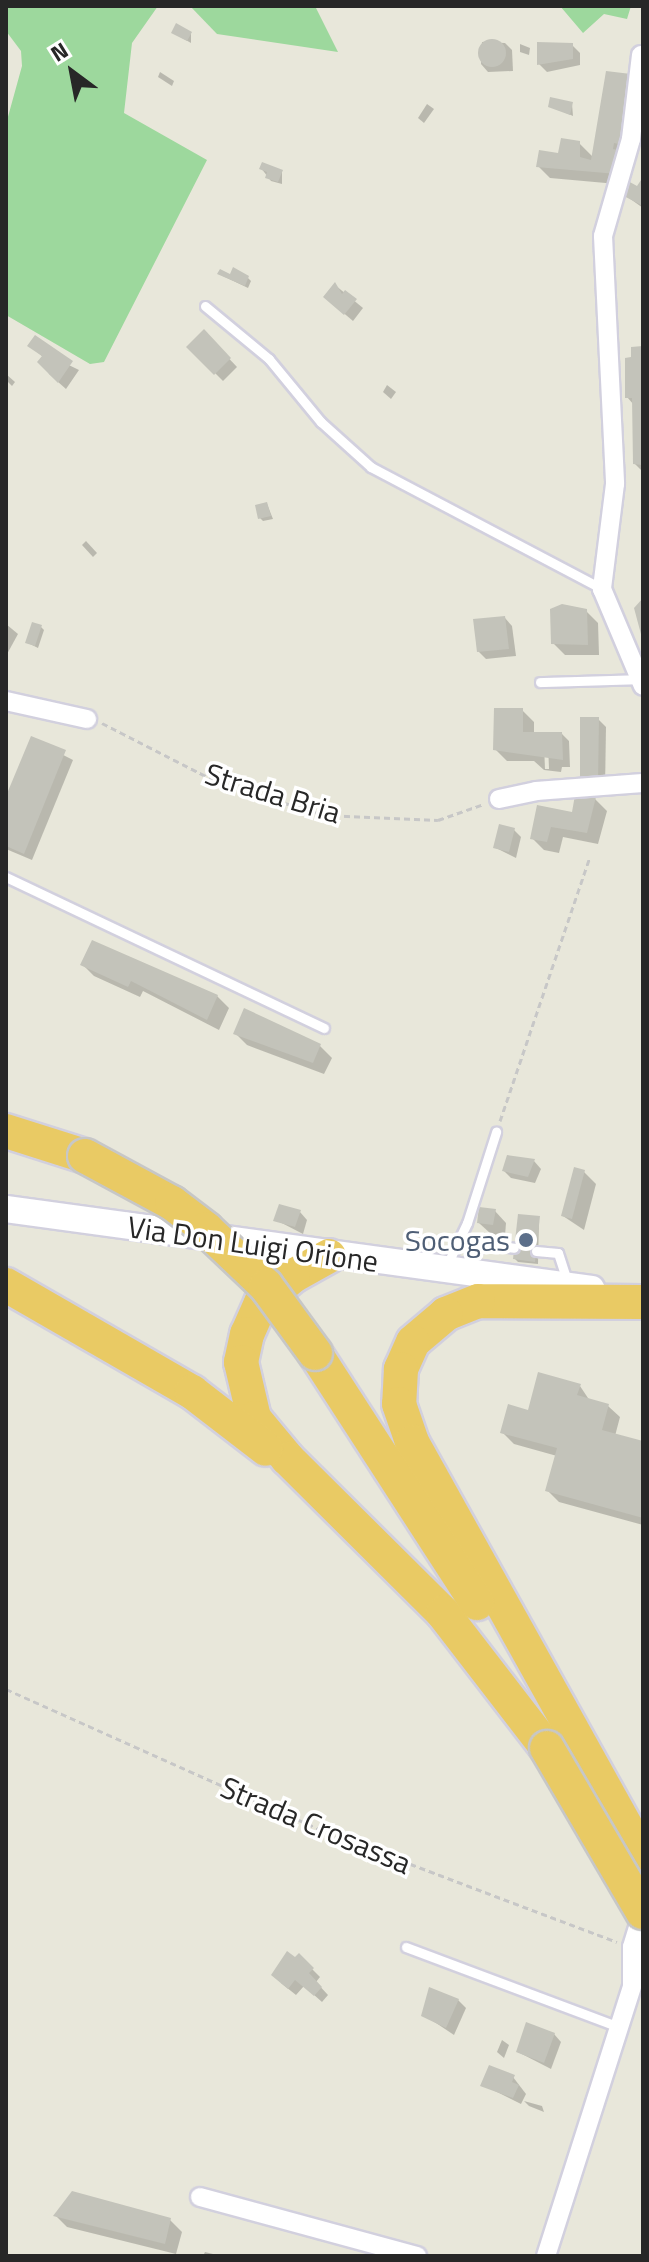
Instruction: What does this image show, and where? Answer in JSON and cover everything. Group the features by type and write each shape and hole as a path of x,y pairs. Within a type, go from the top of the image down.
{"highway":[{"path":"6,1131 85,1156 172,1203 215,1236 266,1286 315,1353 567,1743 620,1816 643,1857"},
{"path":"329,1256 293,1276 261,1303 247,1334 241,1362 254,1418 567,1743"},
{"path":"6,1285 192,1392 324,1493"},
{"path":"643,1299 478,1301 427,1325 401,1369 399,1404 412,1442 567,1743 643,1912"}],"main road":[{"name":"Via Don Luigi Orione","path":"6,1209 329,1256 453,1269 643,1299"}],"street":[{"path":"641,55 631,139 603,236 615,484 602,589 642,682"},
{"path":"7,703 87,719"},
{"path":"499,799 536,791 643,783"},
{"path":"546,2256 632,1986 643,1912"},
{"path":"200,2197 417,2256"}],"lane":[{"path":"205,306 269,359 321,422 371,467 602,589"},
{"path":"540,682 642,682"},
{"path":"6,877 324,1028"},
{"path":"453,1269 496,1132"},
{"path":"453,1269 483,1244 514,1248"},
{"path":"536,1251 558,1253 569,1286"},
{"path":"406,1947 620,2028"}],"path":[{"name":"Strada Bria","path":"87,719 114,727 219,783 324,815 438,820 499,799"},
{"path":"496,1132 590,857"},
{"name":"Strada Crosassa","path":"6,1689 326,1832 638,1949"}],"green space":[{"path":"6,6 158,6 132,43 124,113 207,160 104,362 90,364 6,315 6,124 22,66 21,51 6,31"},
{"path":"190,6 315,6 338,52 217,34"},
{"path":"560,6 631,6 627,19 604,14 583,33"}],"building":[{"path":"176,23 192,32 187,41 171,33"},
{"path":"492,39 502,43 506,53 502,63 492,67 482,63 478,53 482,43"},
{"path":"537,42 573,43 573,59 537,65"},
{"path":"606,71 631,74 619,144 614,143 613,149 623,151 617,174 536,167 539,150 558,153 561,138 580,141 580,157 591,160"},
{"path":"550,97 573,102 570,115 548,107"},
{"path":"262,162 283,170 278,182 265,178 267,172 259,169"},
{"path":"643,177 643,206 620,194 628,181 637,186"},
{"path":"233,267 249,276 245,286 217,274 220,269 230,274"},
{"path":"335,282 342,294 345,290 357,299 344,315 323,297"},
{"path":"204,329 231,358 214,375 186,347"},
{"path":"35,335 73,361 58,383 37,362 42,356 27,346"},
{"path":"643,346 642,465 633,464 632,398 625,398 625,358 631,357 631,347"},
{"path":"267,502 271,516 258,519 255,505"},
{"path":"643,598 643,638 642,638 634,608"},
{"path":"562,604 587,609 588,645 551,644 550,609"},
{"path":"505,616 509,649 477,652 473,619"},
{"path":"32,622 42,625 35,646 25,643"},
{"path":"494,708 523,708 523,732 562,732 563,760 493,750"},
{"path":"580,717 599,717 598,783 580,784"},
{"path":"31,736 66,750 24,854 6,846 6,796"},
{"path":"575,795 596,797 587,833 551,827 547,842 530,839 537,805 572,812"},
{"path":"499,824 515,828 509,852 493,848"},
{"path":"92,940 218,995 207,1020 131,981 128,987 80,965"},
{"path":"244,1008 321,1044 313,1063 233,1034"},
{"path":"507,1155 535,1159 528,1177 502,1171"},
{"path":"574,1167 585,1170 572,1219 561,1216"},
{"path":"279,1204 301,1210 295,1227 273,1221"},
{"path":"479,1207 496,1209 493,1225 477,1223"},
{"path":"518,1214 540,1216 535,1262 513,1259"},
{"path":"538,1372 581,1384 577,1395 609,1404 602,1430 643,1441 643,1518 545,1491 557,1448 500,1433 508,1404 528,1410"},
{"path":"287,1951 295,1957 299,1953 314,1968 309,1973 322,1987 314,1996 295,1980 288,1989 271,1975"},
{"path":"429,1987 459,1999 446,2028 421,2016"},
{"path":"526,2022 555,2033 544,2063 516,2052"},
{"path":"489,2065 515,2075 512,2082 519,2085 513,2098 480,2086"},
{"path":"72,2191 171,2218 165,2244 53,2216"}],"place":[{"name":"Socogas","path":"526,1240"}]}
